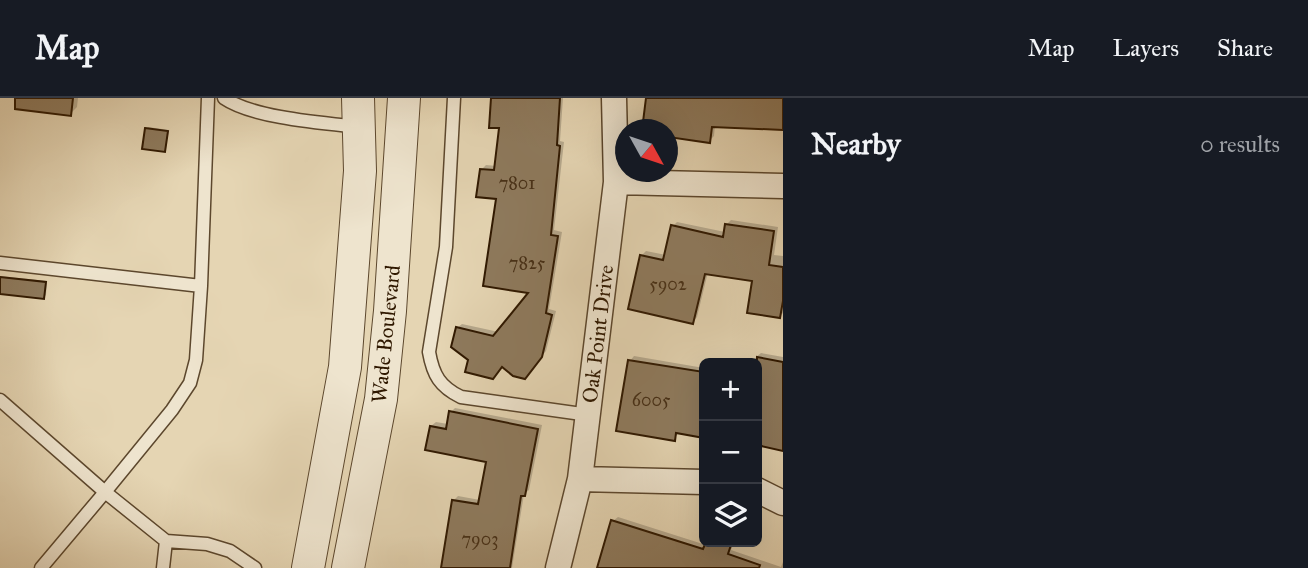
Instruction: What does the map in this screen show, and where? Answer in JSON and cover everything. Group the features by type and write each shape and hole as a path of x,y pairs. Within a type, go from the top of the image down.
{"street":[{"name":"Oak Point Drive","path":"614,98 615,126"},
{"path":"359,112 404,113"},
{"name":"Wade Boulevard","path":"308,568 345,367 360,171 359,112"},
{"name":"Wade Boulevard","path":"348,568 380,398 390,311 404,113"},
{"path":"617,182 783,186"},
{"name":"Oak Point Drive","path":"558,568 580,479 617,182"},
{"path":"580,479 699,482"},
{"path":"762,492 783,503"}],"lane":[{"path":"41,568 172,410 190,383 196,360 201,286 208,98"},
{"path":"224,98 233,104 277,116 359,112"},
{"path":"454,98 446,247 429,352 432,369 446,390 461,397 589,415"},
{"path":"0,263 201,286"},
{"path":"0,400 105,492 166,541 207,544 230,551 255,568"},
{"path":"163,568 166,541"}],"building":[{"path":"15,98 73,98 71,116 15,109"},
{"path":"491,98 560,98 557,145 560,146 551,235 558,236 546,313 552,315 542,357 525,379 513,376 502,367 493,379 465,372 468,360 451,347 456,327 493,336 528,293 483,286 496,199 476,197 480,169 494,170 499,128 489,128"},
{"path":"646,98 783,98 783,130 712,127 710,143 678,138 678,119 643,119"},
{"path":"145,128 168,131 165,152 142,149"},
{"path":"725,224 774,231 769,265 783,267 780,318 747,313 752,281 705,274 693,324 628,309 640,255 663,260 671,225 723,237"},
{"path":"0,277 46,282 44,299 0,294"},
{"path":"757,357 783,362 783,451 762,446 762,358"},
{"path":"628,360 699,371 699,437 676,433 675,441 616,431"},
{"path":"449,411 538,429 525,496 521,496 510,568 441,568 452,500 478,504 486,462 425,450 430,426 446,429"},
{"path":"611,520 703,549 730,547 728,554 760,565 759,568 597,568"}]}
